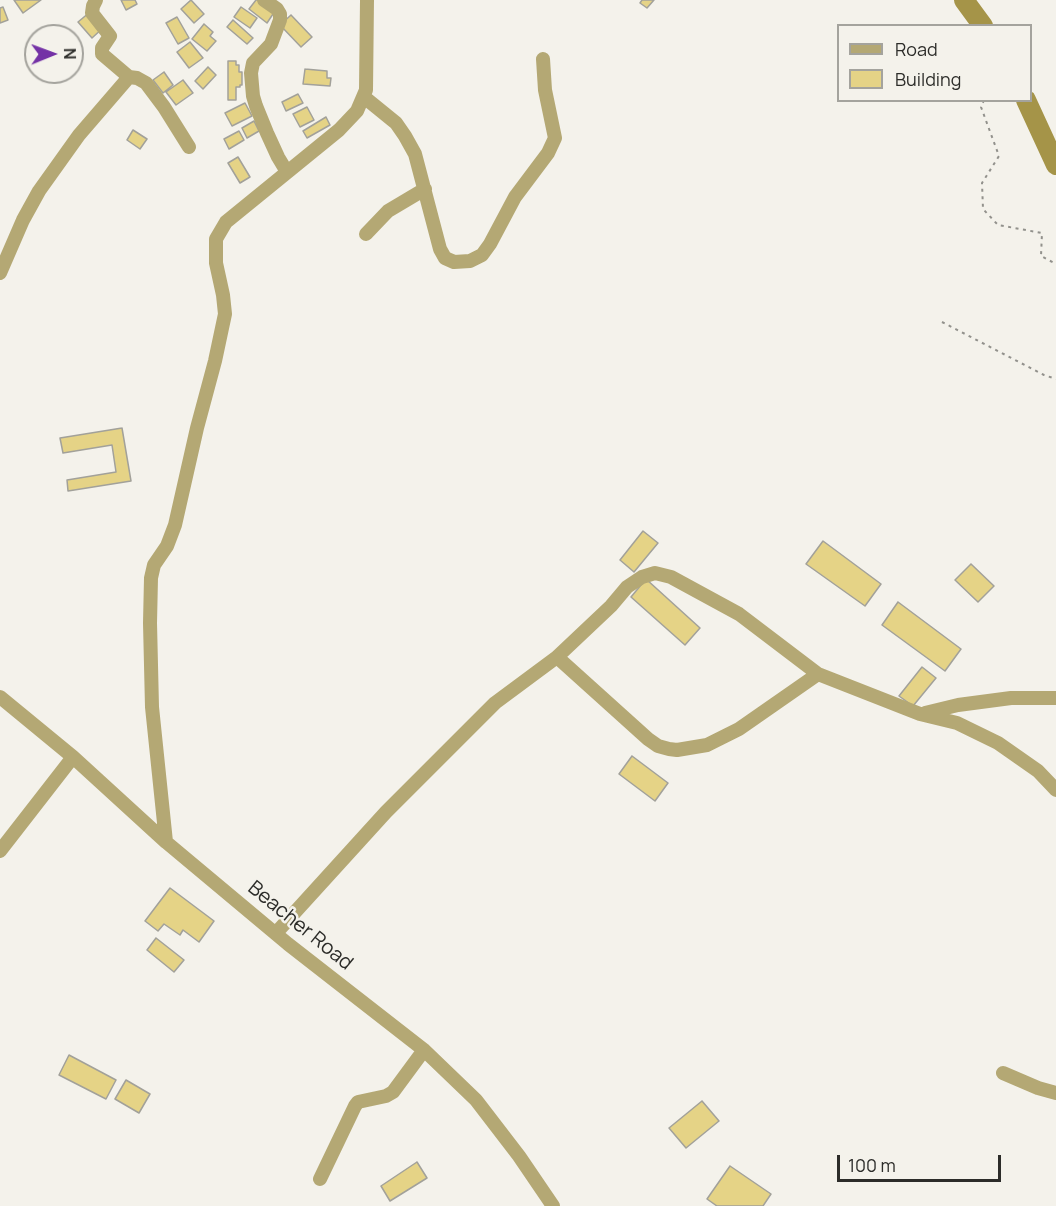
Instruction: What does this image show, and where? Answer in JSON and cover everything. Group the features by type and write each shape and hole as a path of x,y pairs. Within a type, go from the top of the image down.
{"street":[{"path":"96,0 92,13 110,36 102,48 102,54 129,77 146,83 189,147"},
{"path":"264,0 277,9 280,20 271,44 253,63 251,73 253,96 267,134 287,172"},
{"path":"166,842 152,707 151,578 154,565 167,546 176,525 225,314 216,262 216,239 225,222 339,130 357,111 366,90 367,0"},
{"path":"364,97 396,123 415,154 440,249 445,258 454,262 470,261 482,255 490,244 515,197 548,153 555,138 545,90 543,59"},
{"path":"0,273 23,220 39,191 79,135 129,77"},
{"path":"366,234 388,211 425,189"},
{"path":"276,933 386,812 495,703 557,657 611,606 627,587 642,577 655,573 671,577 739,614 819,674 920,714 957,723 998,743 1038,771 1056,790"},
{"path":"557,657 648,739 658,746 677,750 707,744 740,729 819,674"},
{"name":"Beacher Road","path":"0,697 73,757 166,842 297,951 424,1050 476,1100 519,1156 553,1206"},
{"path":"920,714 958,705 1011,698 1056,698"},
{"path":"957,723 958,705"},
{"path":"0,851 73,757"},
{"path":"320,1179 358,1102 386,1096 393,1092 424,1050"},
{"path":"1003,1073 1056,1093"}],"path":[{"path":"983,102 981,106 999,156 982,183 983,209 998,225 1042,233 1041,256 1056,264"},
{"path":"942,322 1056,379"}],"building":[{"path":"14,0 41,0 23,13"},
{"path":"121,0 135,0 137,4 126,10"},
{"path":"191,0 204,14 194,23 181,9"},
{"path":"256,0 260,0 275,11 267,23 249,9"},
{"path":"642,0 654,0 647,8 640,3"},
{"path":"3,7 8,20 0,23 0,8"},
{"path":"241,7 257,18 250,28 234,17"},
{"path":"90,12 104,27 92,38 84,29 84,24 78,22"},
{"path":"291,15 312,37 301,47 280,25"},
{"path":"177,17 189,38 178,44 166,23"},
{"path":"233,20 253,38 247,44 227,27"},
{"path":"204,24 213,32 210,36 216,41 207,51 192,39"},
{"path":"190,42 203,58 189,68 177,52"},
{"path":"228,61 236,61 236,65 239,65 239,72 242,72 242,85 236,87 236,100 228,100"},
{"path":"208,67 216,75 203,89 195,81"},
{"path":"305,69 327,71 327,78 331,78 330,86 303,84"},
{"path":"164,72 173,85 163,93 153,80"},
{"path":"183,80 193,93 176,105 166,92"},
{"path":"298,94 303,103 286,111 282,102"},
{"path":"245,103 252,116 232,126 225,113"},
{"path":"307,107 314,120 300,127 293,114"},
{"path":"326,117 330,125 307,138 303,131"},
{"path":"254,121 259,131 247,138 242,128"},
{"path":"133,130 147,139 140,149 127,140"},
{"path":"239,131 244,140 229,149 224,139"},
{"path":"238,157 250,177 240,183 228,163"},
{"path":"122,428 131,481 68,491 67,480 116,472 112,445 63,453 60,438"},
{"path":"643,531 658,543 634,572 620,560"},
{"path":"823,541 881,584 865,606 806,564"},
{"path":"971,564 994,586 978,602 955,580"},
{"path":"646,579 700,628 685,645 631,597"},
{"path":"898,602 961,649 945,671 882,625"},
{"path":"922,667 936,678 913,706 899,696"},
{"path":"632,756 668,783 655,801 619,774"},
{"path":"170,888 214,921 199,942 183,930 180,935 164,924 158,931 145,921"},
{"path":"156,938 184,960 174,972 147,950"},
{"path":"69,1055 116,1080 106,1099 59,1075"},
{"path":"126,1080 150,1094 139,1113 115,1099"},
{"path":"702,1101 719,1121 686,1148 669,1128"},
{"path":"417,1162 427,1178 390,1201 381,1186"},
{"path":"730,1166 771,1194 763,1206 717,1206 707,1199"}],"waterway":[{"path":"964,0 982,24"},
{"path":"1027,102 1056,165"}]}
